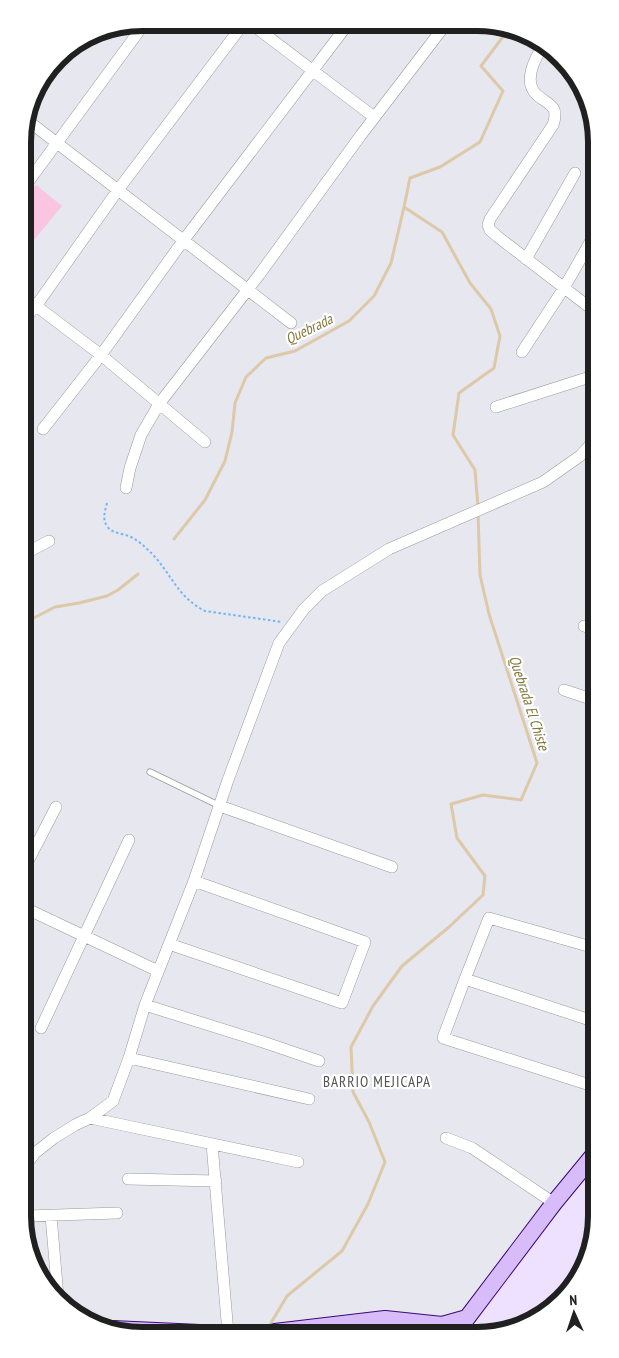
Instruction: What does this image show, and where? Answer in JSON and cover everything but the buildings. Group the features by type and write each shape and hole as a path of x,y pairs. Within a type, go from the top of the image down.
{"street":[{"path":"31,178 139,31"},
{"path":"31,311 118,190 238,31"},
{"path":"260,31 374,117"},
{"path":"43,429 101,355 183,241 343,31"},
{"path":"126,488 130,468 142,435 159,404 247,290 374,117 441,31"},
{"path":"540,51 530,78 531,86 535,94 551,104 555,112 553,125 490,218 488,225 490,230 498,237 588,306"},
{"path":"33,124 291,323"},
{"path":"526,259 575,173"},
{"path":"522,352 564,288 588,247"},
{"path":"31,302 101,355 205,442"},
{"path":"496,407 588,378"},
{"path":"31,1158 54,1138 90,1118 113,1101 129,1058 145,1005 194,881 280,643 304,609 322,591 389,548 543,482 580,456 588,448"},
{"path":"31,550 49,541"},
{"path":"564,690 588,698"},
{"path":"220,806 392,867"},
{"path":"31,855 56,807"},
{"path":"41,1028 129,840"},
{"path":"169,944 342,1003 366,942 194,881"},
{"path":"31,910 158,971"},
{"path":"588,946 489,918 443,1038 588,1084"},
{"path":"465,979 588,1019"},
{"path":"145,1005 319,1061"},
{"path":"129,1058 309,1099"},
{"path":"90,1118 298,1162"},
{"path":"446,1138 472,1148 554,1203"},
{"path":"212,1144 228,1327"},
{"path":"348,1327 385,1319 442,1325 467,1325 554,1203 588,1162"},
{"path":"128,1179 216,1181"},
{"path":"31,1216 117,1213"},
{"path":"51,1216 57,1286"}],"lane":[{"path":"150,772 220,806"}],"path":[{"path":"107,503 104,515 106,526 113,532 129,536 152,553 181,593 195,606 205,610 294,623"}],"shaded area":[{"path":"36,185 62,206 31,244 31,191"},
{"path":"588,1179 588,1223 586,1237 582,1251 569,1277 561,1288 549,1288 549,1300 532,1312 505,1323 481,1327 479,1311"}],"waterway":[{"name":"Quebrada El Chiste","path":"478,507 475,470 453,435 459,393 494,368 500,336 491,309 470,283 442,232 404,207 410,178 440,167 480,142 503,91 481,66 505,35"},
{"name":"Quebrada","path":"174,539 205,500 225,461 232,432 235,403 246,377 266,358 295,351 349,321 374,296 391,263 404,207"},
{"name":"Quebrada El Chiste","path":"269,1327 287,1296 342,1251 368,1204 385,1162 369,1122 353,1092 351,1047 373,1006 402,966 449,927 483,895 485,876 457,838 451,804 483,795 521,800 537,763 489,614 480,575 478,513"},
{"name":"Quebrada","path":"31,619 55,607 107,596 138,574"}],"district":[{"name":"BARRIO MEJICAPA","path":"377,1082"}]}
